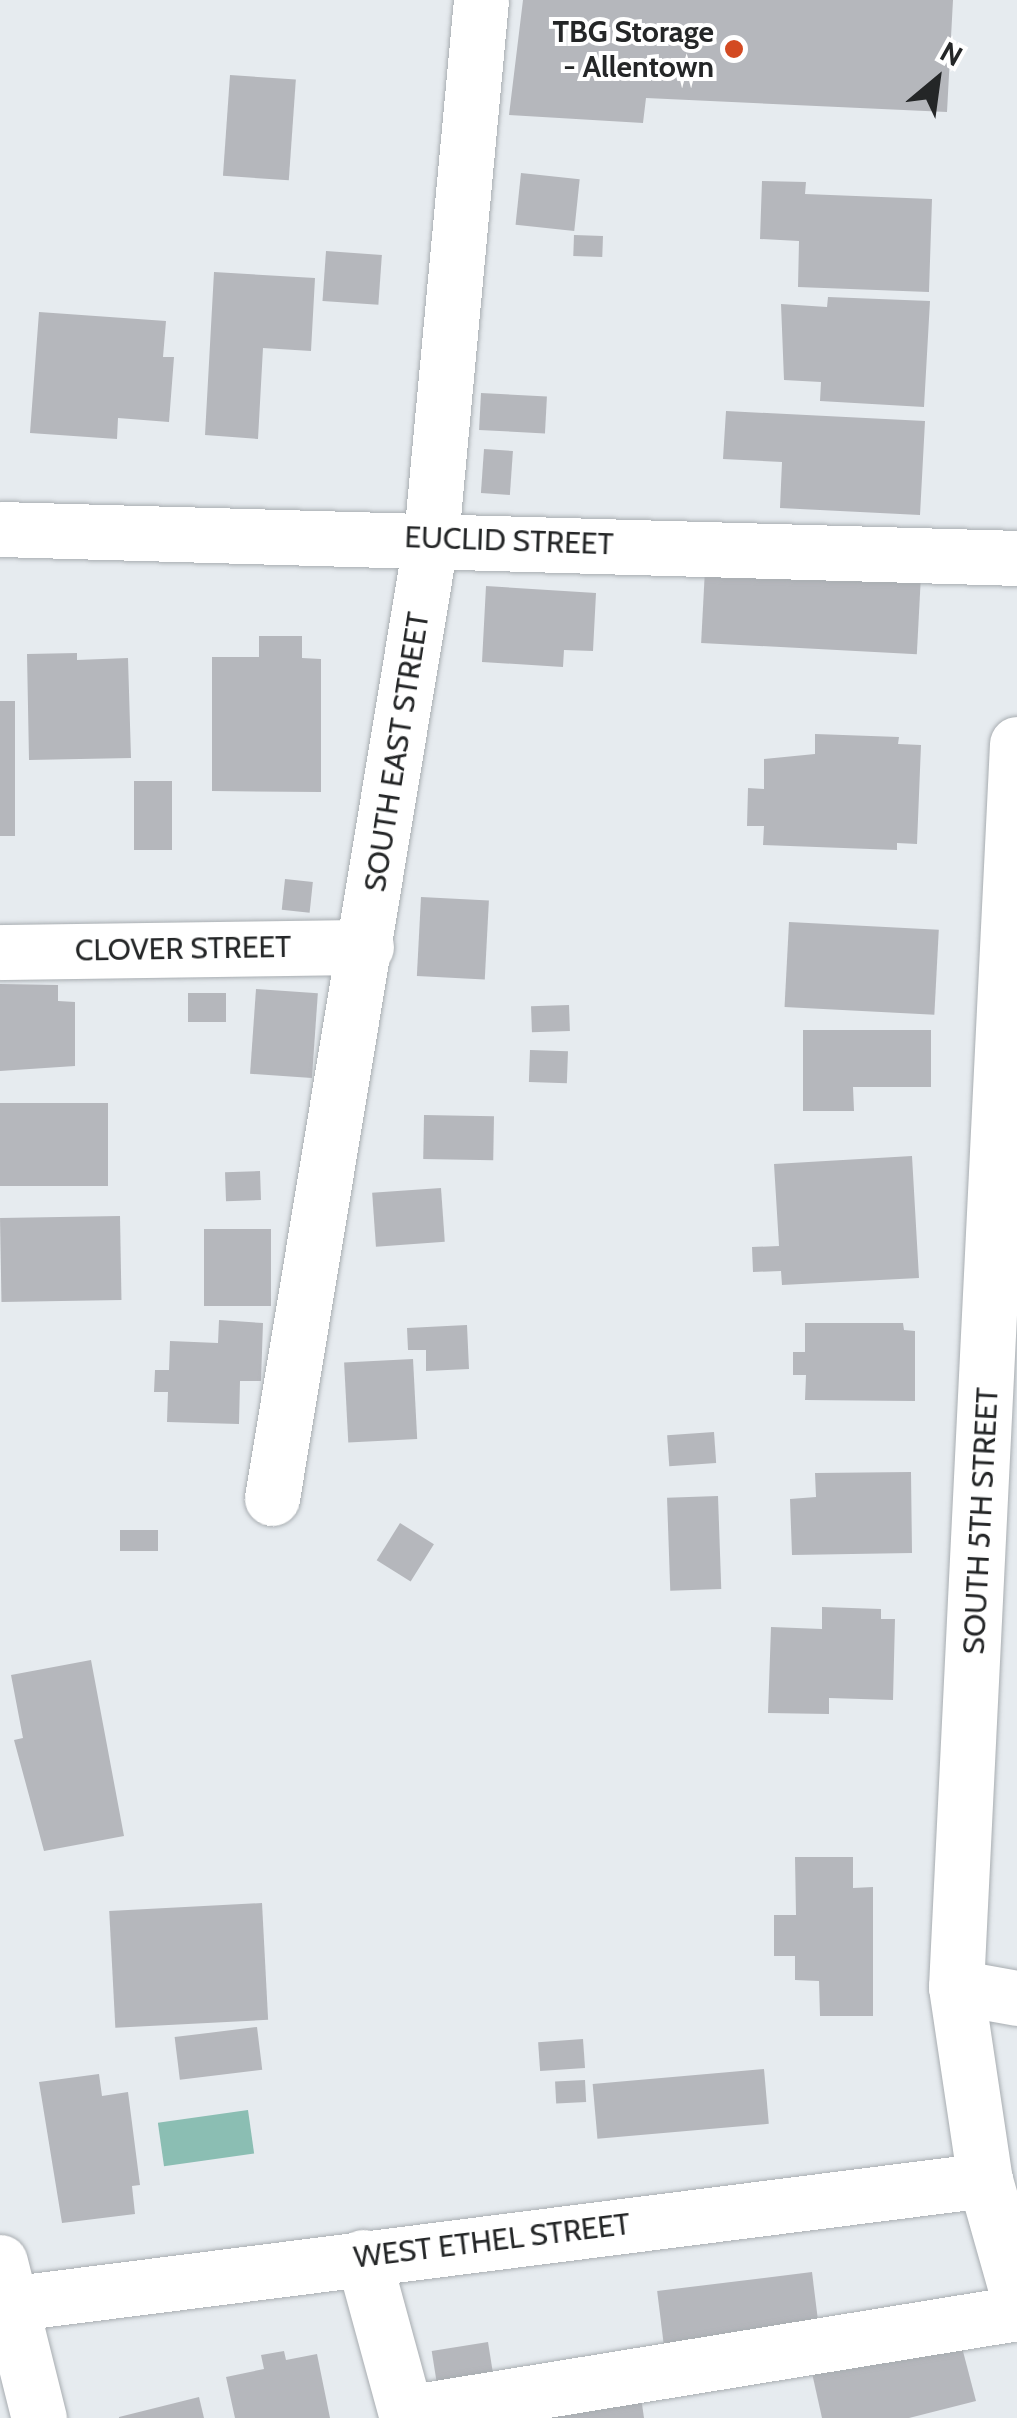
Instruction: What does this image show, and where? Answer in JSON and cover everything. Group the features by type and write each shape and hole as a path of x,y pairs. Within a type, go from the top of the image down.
{"street":[{"name":"SOUTH EAST STREET","path":"272,1498 431,538 481,0"},
{"name":"EUCLID STREET","path":"0,529 431,538 1017,558"},
{"name":"SOUTH 5TH STREET","path":"1017,744 1006,1279 956,1986 985,2180 1017,2292"},
{"name":"CLOVER STREET","path":"0,952 366,947"},
{"path":"956,1986 1017,1998"},
{"name":"WEST ETHEL STREET","path":"3,2290 363,2257 985,2180"},
{"path":"363,2257 406,2416 1017,2313"},
{"path":"3,2290 39,2418"}],"shaded area":[{"path":"248,2110 254,2154 164,2166 158,2123"}],"building":[{"name":"TBG Storage - Allentown","path":"523,0 953,0 947,112 646,98 643,123 509,115"},
{"path":"230,75 296,80 289,180 223,176"},
{"path":"521,173 580,179 574,231 516,225"},
{"path":"762,181 806,182 805,194 932,199 929,292 798,287 799,241 760,239"},
{"path":"574,235 603,236 602,257 573,256"},
{"path":"326,251 382,255 378,305 323,301"},
{"path":"214,272 315,278 311,351 263,348 258,439 205,435"},
{"path":"828,297 930,301 924,407 820,401 821,382 784,380 781,304 827,307"},
{"path":"39,312 166,321 163,357 174,357 169,422 118,418 117,439 30,433"},
{"path":"481,393 547,396 545,433 479,430"},
{"path":"726,411 925,421 920,515 780,508 782,462 723,459"},
{"path":"484,449 513,451 510,495 481,493"},
{"path":"705,569 921,580 917,654 701,643"},
{"path":"486,586 596,593 593,651 564,650 563,667 482,662"},
{"path":"259,636 302,636 302,658 321,659 321,792 212,791 212,657 259,657"},
{"path":"77,653 77,660 128,658 131,758 29,760 27,654"},
{"path":"0,701 15,701 15,836 0,836"},
{"path":"815,734 899,737 898,744 921,745 917,844 897,843 897,850 763,845 764,826 747,826 748,788 764,789 764,759 815,754"},
{"path":"134,781 172,781 172,850 134,850"},
{"path":"285,879 313,882 310,913 282,910"},
{"path":"421,897 489,901 485,979 417,976"},
{"path":"789,922 939,930 934,1015 785,1007"},
{"path":"0,984 58,985 58,1001 75,1002 75,1066 0,1071"},
{"path":"256,989 318,993 312,1078 250,1074"},
{"path":"188,993 226,993 226,1022 188,1022"},
{"path":"569,1005 570,1031 532,1032 531,1006"},
{"path":"803,1030 931,1030 931,1087 853,1087 854,1111 803,1111"},
{"path":"530,1050 568,1051 567,1083 529,1082"},
{"path":"0,1103 108,1103 108,1186 0,1186"},
{"path":"424,1115 494,1116 493,1160 423,1159"},
{"path":"912,1156 919,1278 782,1285 781,1271 753,1272 752,1247 779,1246 774,1164"},
{"path":"260,1171 261,1200 226,1201 225,1172"},
{"path":"441,1188 445,1242 376,1247 372,1193"},
{"path":"120,1216 121,1300 1,1302 0,1218"},
{"path":"204,1229 271,1229 271,1306 204,1306"},
{"path":"219,1320 263,1323 261,1381 240,1381 239,1424 167,1422 168,1392 154,1392 155,1370 169,1370 170,1341 218,1343"},
{"path":"805,1323 903,1323 904,1330 915,1331 915,1401 805,1400 806,1375 793,1375 793,1352 805,1352"},
{"path":"467,1325 469,1369 426,1371 426,1350 408,1350 407,1328"},
{"path":"413,1359 417,1439 348,1443 344,1363"},
{"path":"714,1432 716,1463 669,1466 667,1435"},
{"path":"911,1472 912,1553 792,1555 790,1499 816,1497 815,1473"},
{"path":"718,1496 721,1589 670,1591 667,1498"},
{"path":"400,1523 434,1544 411,1582 377,1560"},
{"path":"120,1530 158,1530 158,1551 120,1551"},
{"path":"822,1607 881,1609 881,1619 895,1619 893,1700 829,1698 829,1714 768,1713 771,1627 822,1629"},
{"path":"91,1660 124,1836 44,1851 14,1740 23,1738 11,1675"},
{"path":"795,1857 853,1857 853,1888 873,1887 873,2016 820,2016 819,1981 795,1980 795,1956 774,1956 774,1915 796,1915"},
{"path":"262,1903 268,2020 115,2028 109,1911"},
{"path":"257,2027 262,2070 180,2080 175,2037"},
{"path":"583,2039 585,2068 540,2071 538,2042"},
{"path":"764,2069 769,2124 597,2139 593,2084"},
{"path":"99,2074 102,2096 128,2092 140,2185 132,2186 135,2214 62,2223 39,2082"},
{"path":"585,2080 586,2102 556,2104 555,2082"},
{"path":"812,2272 819,2326 664,2345 657,2291"},
{"path":"959,2336 976,2401 909,2418 822,2418 812,2373"},
{"path":"488,2342 493,2375 437,2384 432,2351"},
{"path":"284,2351 286,2360 317,2354 330,2418 235,2418 226,2377 264,2369 261,2355"},
{"path":"199,2397 204,2418 119,2418 119,2417"},
{"path":"641,2397 644,2418 504,2418"}],"place":[{"name":"TBG Storage - Allentown","path":"734,49"}]}
